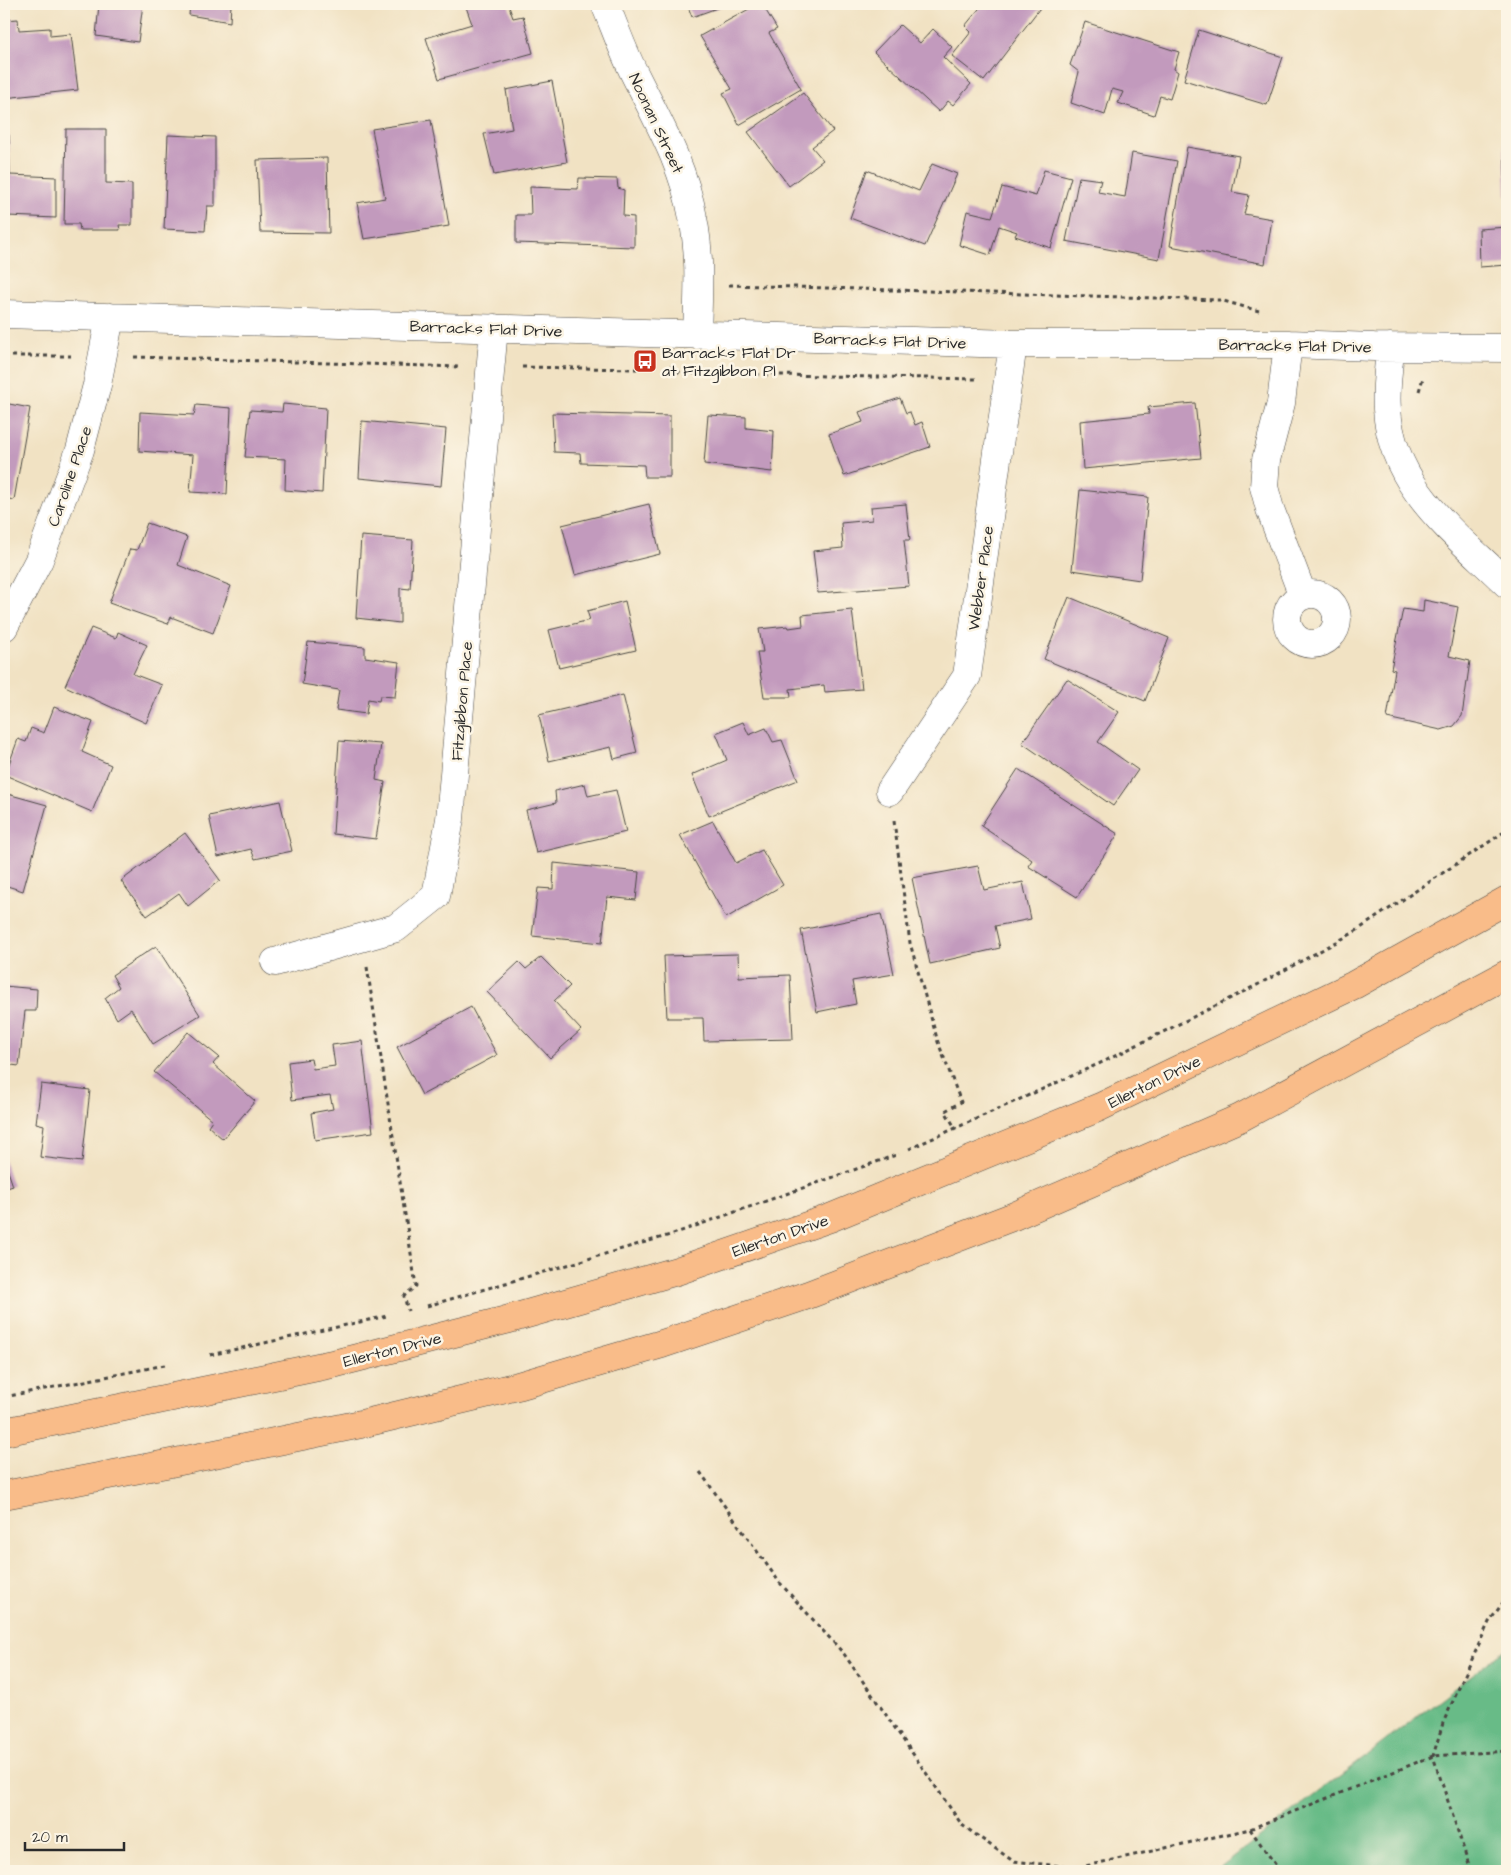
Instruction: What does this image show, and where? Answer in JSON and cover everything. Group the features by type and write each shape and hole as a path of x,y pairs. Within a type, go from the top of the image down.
{"main road":[{"name":"Ellerton Drive","path":"4,1432 337,1363 506,1320 677,1271 830,1218 1100,1107 1354,984 1507,900"},
{"path":"4,1495 352,1426 518,1386 662,1344 808,1295 1012,1217 1240,1118 1507,974"}],"street":[{"name":"Noonan Street","path":"605,4 635,76 674,153 684,182 693,217 698,254 697,335"},
{"name":"Barracks Flat Drive","path":"4,314 1013,344 1288,344 1507,348"},
{"name":"Caroline Place","path":"4,627 39,560 80,450 97,385 110,317"},
{"name":"Fitzgibbon Place","path":"275,962 396,928 436,896 450,819 494,328"},
{"name":"Webber Place","path":"890,791 966,676 1013,344"},
{"path":"1288,344 1281,403 1266,460 1264,487 1270,509 1303,596"},
{"path":"1390,347 1387,408 1392,443 1404,472 1422,498 1442,520 1507,584"}],"path":[{"path":"699,285 1220,300 1262,312"},
{"path":"1417,395 1430,348"},
{"path":"667,361 680,373 814,374 1008,380"},
{"path":"890,791 910,943 938,1042 961,1102 945,1111 956,1129"},
{"path":"426,1306 670,1235 902,1153 1113,1057 1259,984 1353,933 1507,830"},
{"path":"362,937 416,1286 404,1296 408,1311"},
{"path":"398,1313 417,1309"},
{"path":"208,1356 389,1316"},
{"path":"4,1397 170,1364"},
{"path":"700,1472 780,1583 844,1654 962,1825 1013,1861 1079,1868"},
{"path":"1471,1871 1433,1756 1443,1723 1489,1622 1507,1597"},
{"path":"1064,1871 1250,1829 1433,1756 1507,1751"},
{"path":"1250,1829 1280,1871"}],"green space":[{"path":"1507,1648 1507,1871 1215,1871"}],"building":[{"path":"99,4 143,4 138,42 96,36"},
{"path":"190,4 231,4 230,22 189,15"},
{"path":"465,4 508,4 513,18 523,16 533,53 439,79 426,38 472,24"},
{"path":"687,4 728,4 692,17"},
{"path":"758,4 762,4 777,29 769,33 801,89 739,125 723,93 732,89 700,36"},
{"path":"983,4 1043,4 984,81 952,56 971,32 965,26"},
{"path":"18,19 19,30 50,28 50,36 71,34 78,90 4,98 4,20"},
{"path":"1085,22 1179,52 1174,69 1178,72 1170,99 1160,96 1154,115 1118,103 1123,92 1112,89 1105,115 1071,103 1079,72 1070,65"},
{"path":"900,25 920,43 933,29 952,47 943,57 971,84 953,105 948,101 939,112 874,52"},
{"path":"1199,30 1283,57 1267,105 1184,80"},
{"path":"552,81 567,162 494,175 484,134 512,129 506,90"},
{"path":"803,93 833,131 812,147 823,160 789,186 748,132"},
{"path":"431,120 449,226 364,239 357,203 385,198 372,129"},
{"path":"66,129 106,129 106,183 132,184 132,225 119,225 120,230 80,230 79,224 64,224"},
{"path":"4,135 9,135 10,175 56,177 56,218 8,216 8,225 4,225"},
{"path":"168,135 215,137 215,206 207,206 205,231 164,229"},
{"path":"1504,144 1507,144 1507,196 1506,196"},
{"path":"1187,147 1239,156 1232,192 1249,195 1244,214 1272,219 1265,264 1170,246"},
{"path":"1132,153 1177,161 1159,259 1066,241 1079,177 1101,180 1098,192 1125,197"},
{"path":"327,158 329,233 260,232 257,160"},
{"path":"932,164 957,174 925,246 850,218 867,170 919,191"},
{"path":"1044,170 1071,177 1051,248 1015,236 1017,232 999,226 990,255 959,245 967,211 992,217 1002,187 1036,196"},
{"path":"579,178 617,179 618,188 624,190 623,216 634,217 634,247 516,243 516,215 531,215 530,187 578,189"},
{"path":"1507,227 1507,265 1480,267 1479,229"},
{"path":"900,398 906,413 910,412 915,425 922,422 930,447 844,476 829,434 863,422 859,412"},
{"path":"4,403 30,408 14,500 4,498"},
{"path":"1195,403 1201,458 1083,469 1080,421 1149,414 1148,407"},
{"path":"283,404 326,408 322,493 285,490 286,459 245,457 250,410 282,412"},
{"path":"196,405 231,408 227,494 190,492 193,455 139,451 140,412 194,415"},
{"path":"552,413 670,416 670,477 645,477 644,465 581,463 580,453 554,452"},
{"path":"708,415 746,417 746,428 774,431 772,472 704,464"},
{"path":"362,421 446,429 441,486 359,478"},
{"path":"1080,490 1148,497 1140,580 1072,570"},
{"path":"649,504 660,554 575,575 562,525"},
{"path":"906,504 910,540 904,540 909,586 818,593 813,551 843,548 841,523 872,520 871,507"},
{"path":"147,523 187,537 178,565 231,586 213,633 171,617 168,624 109,603 130,549 137,550"},
{"path":"361,536 413,540 410,589 400,588 400,623 356,618"},
{"path":"1069,597 1169,638 1145,701 1044,659"},
{"path":"1424,600 1458,607 1449,656 1470,661 1462,716 1454,726 1441,730 1387,718 1395,670 1391,669 1403,609 1423,612"},
{"path":"625,601 636,650 559,668 549,630 590,620 587,611"},
{"path":"852,610 862,689 825,692 824,685 790,689 791,697 764,697 757,652 763,652 759,629 803,626 802,615"},
{"path":"91,628 116,638 118,632 147,645 133,674 162,685 146,723 65,686"},
{"path":"308,642 365,647 365,657 399,662 395,697 380,696 379,701 368,699 366,714 336,710 339,690 302,684"},
{"path":"1067,679 1119,712 1098,742 1138,770 1113,806 1022,743"},
{"path":"623,695 637,753 614,759 611,747 549,761 539,715"},
{"path":"54,707 93,722 82,752 111,765 92,812 5,775 18,739 26,742 31,728 44,733"},
{"path":"743,722 749,735 766,728 773,742 782,740 798,780 709,816 692,775 727,760 716,733"},
{"path":"339,741 381,744 376,780 385,782 376,839 333,834"},
{"path":"1018,769 1118,834 1077,897 1028,866 1032,860 981,826"},
{"path":"585,784 588,796 616,790 626,832 536,853 526,810 556,803 555,791"},
{"path":"4,793 47,805 23,891 4,885"},
{"path":"280,801 292,851 255,859 251,849 218,857 209,816"},
{"path":"713,821 736,863 762,850 783,885 726,918 680,835"},
{"path":"185,833 220,880 188,906 179,893 147,916 121,881"},
{"path":"554,863 639,872 636,900 607,897 602,943 532,936 538,888 553,889"},
{"path":"978,866 984,890 1023,882 1031,919 995,926 1000,948 930,964 912,878"},
{"path":"881,914 894,974 852,981 856,1004 817,1012 801,930"},
{"path":"156,946 200,1015 153,1044 131,1009 117,1019 105,998 119,987 112,975"},
{"path":"738,954 739,977 790,975 793,1039 704,1041 703,1018 667,1018 664,956"},
{"path":"541,957 570,986 554,1001 581,1030 550,1058 487,992 519,962 526,969"},
{"path":"4,986 37,989 36,1011 25,1011 19,1066 4,1064"},
{"path":"471,1007 497,1055 422,1095 397,1047"},
{"path":"188,1032 219,1057 213,1064 255,1101 223,1139 208,1126 212,1120 154,1072"},
{"path":"362,1041 373,1132 315,1140 311,1113 333,1109 330,1095 292,1100 288,1062 311,1059 313,1069 335,1066 332,1045"},
{"path":"41,1084 90,1090 82,1162 40,1157 44,1125 36,1123"},
{"path":"4,1159 13,1186 4,1189"}],"place":[{"name":"Barracks Flat Dr at Fitzgibbon Pl","path":"645,361"}]}
